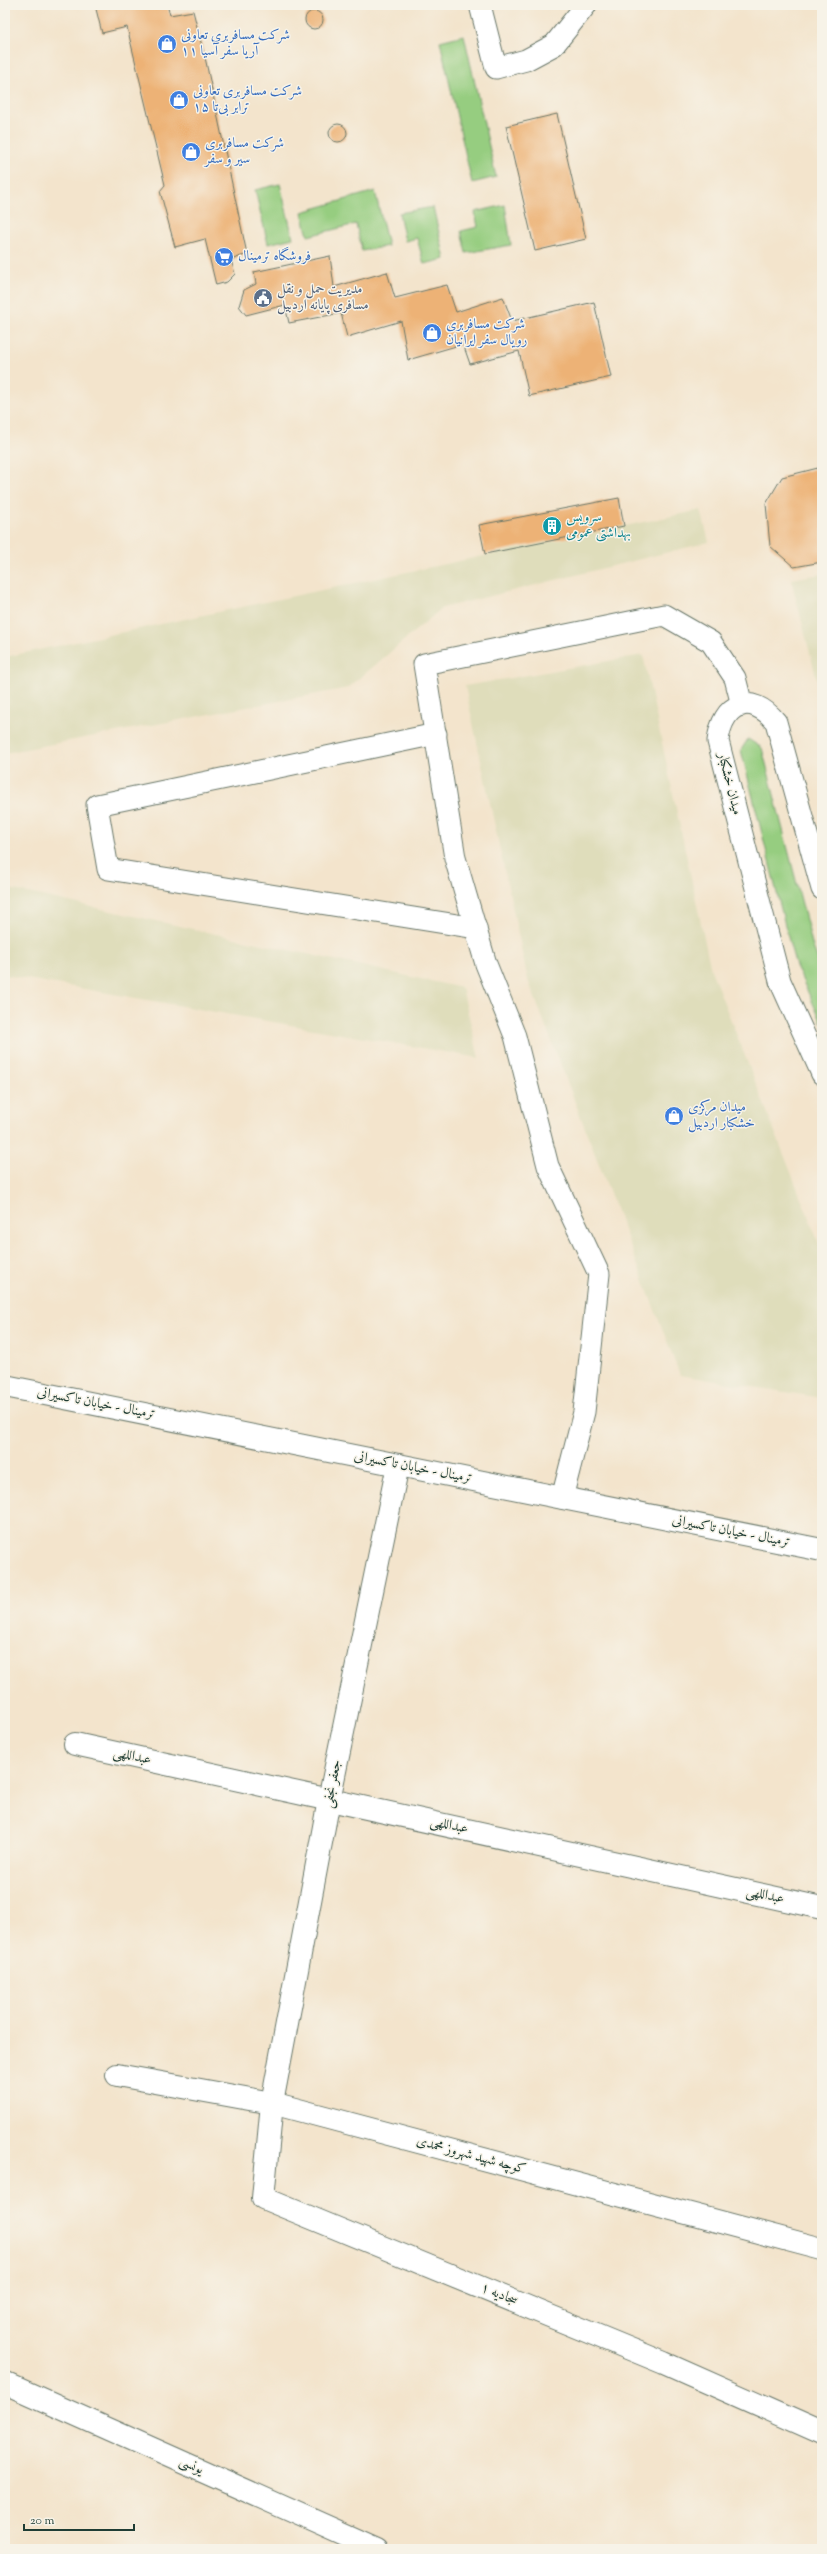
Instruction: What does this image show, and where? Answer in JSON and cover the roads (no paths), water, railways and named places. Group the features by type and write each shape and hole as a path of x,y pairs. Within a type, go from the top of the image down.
{"street":[{"name":"ترمینال - خیابان تاکسیرانی","path":"5,1386 822,1550"},
{"name":"جعفر نجفی","path":"272,2103 329,1800 398,1465"},
{"name":"عبداللهی","path":"75,1744 822,1908"},
{"name":"کوچه شهید شهروز محمدی","path":"117,2074 272,2103 822,2249"},
{"name":"سجادیه ۱","path":"272,2103 263,2198 664,2363 822,2433"},
{"name":"یونسی","path":"5,2383 377,2549"}],"lane":[{"path":"480,5 496,68 526,60 554,45 586,5"},
{"path":"562,1498 584,1412 599,1274 548,1166 515,1036 486,964 455,858 424,664 664,615 711,642 735,678 742,705 748,703 757,705 767,712 776,722 822,889"},
{"name":"میدان خشکبار","path":"742,705 726,715 720,726 718,741 780,981 822,1074"},
{"path":"436,734 97,805 108,869 476,928"}],"place":[{"name":"شرکت مسافربری تعاونی ۱۱ آریا سفر آسیا","path":"167,44"},
{"name":"شرکت مسافربری تعاونی ۱۵ ترابر بی‌تا","path":"179,100"},
{"name":"شرکت مسافربری سیر و سفر","path":"191,152"},
{"name":"فروشگاه ترمینال","path":"224,257"},
{"name":"مدیریت حمل و نقل مسافری پایانه اردبیل","path":"263,298"},
{"name":"شرکت مسافربری رویال سفر ایرانیان","path":"432,333"},
{"name":"سرویس بهداشتی عمومی","path":"552,526"},
{"name":"میدان مرکزی خشکبار اردبیل","path":"674,1116"}]}
